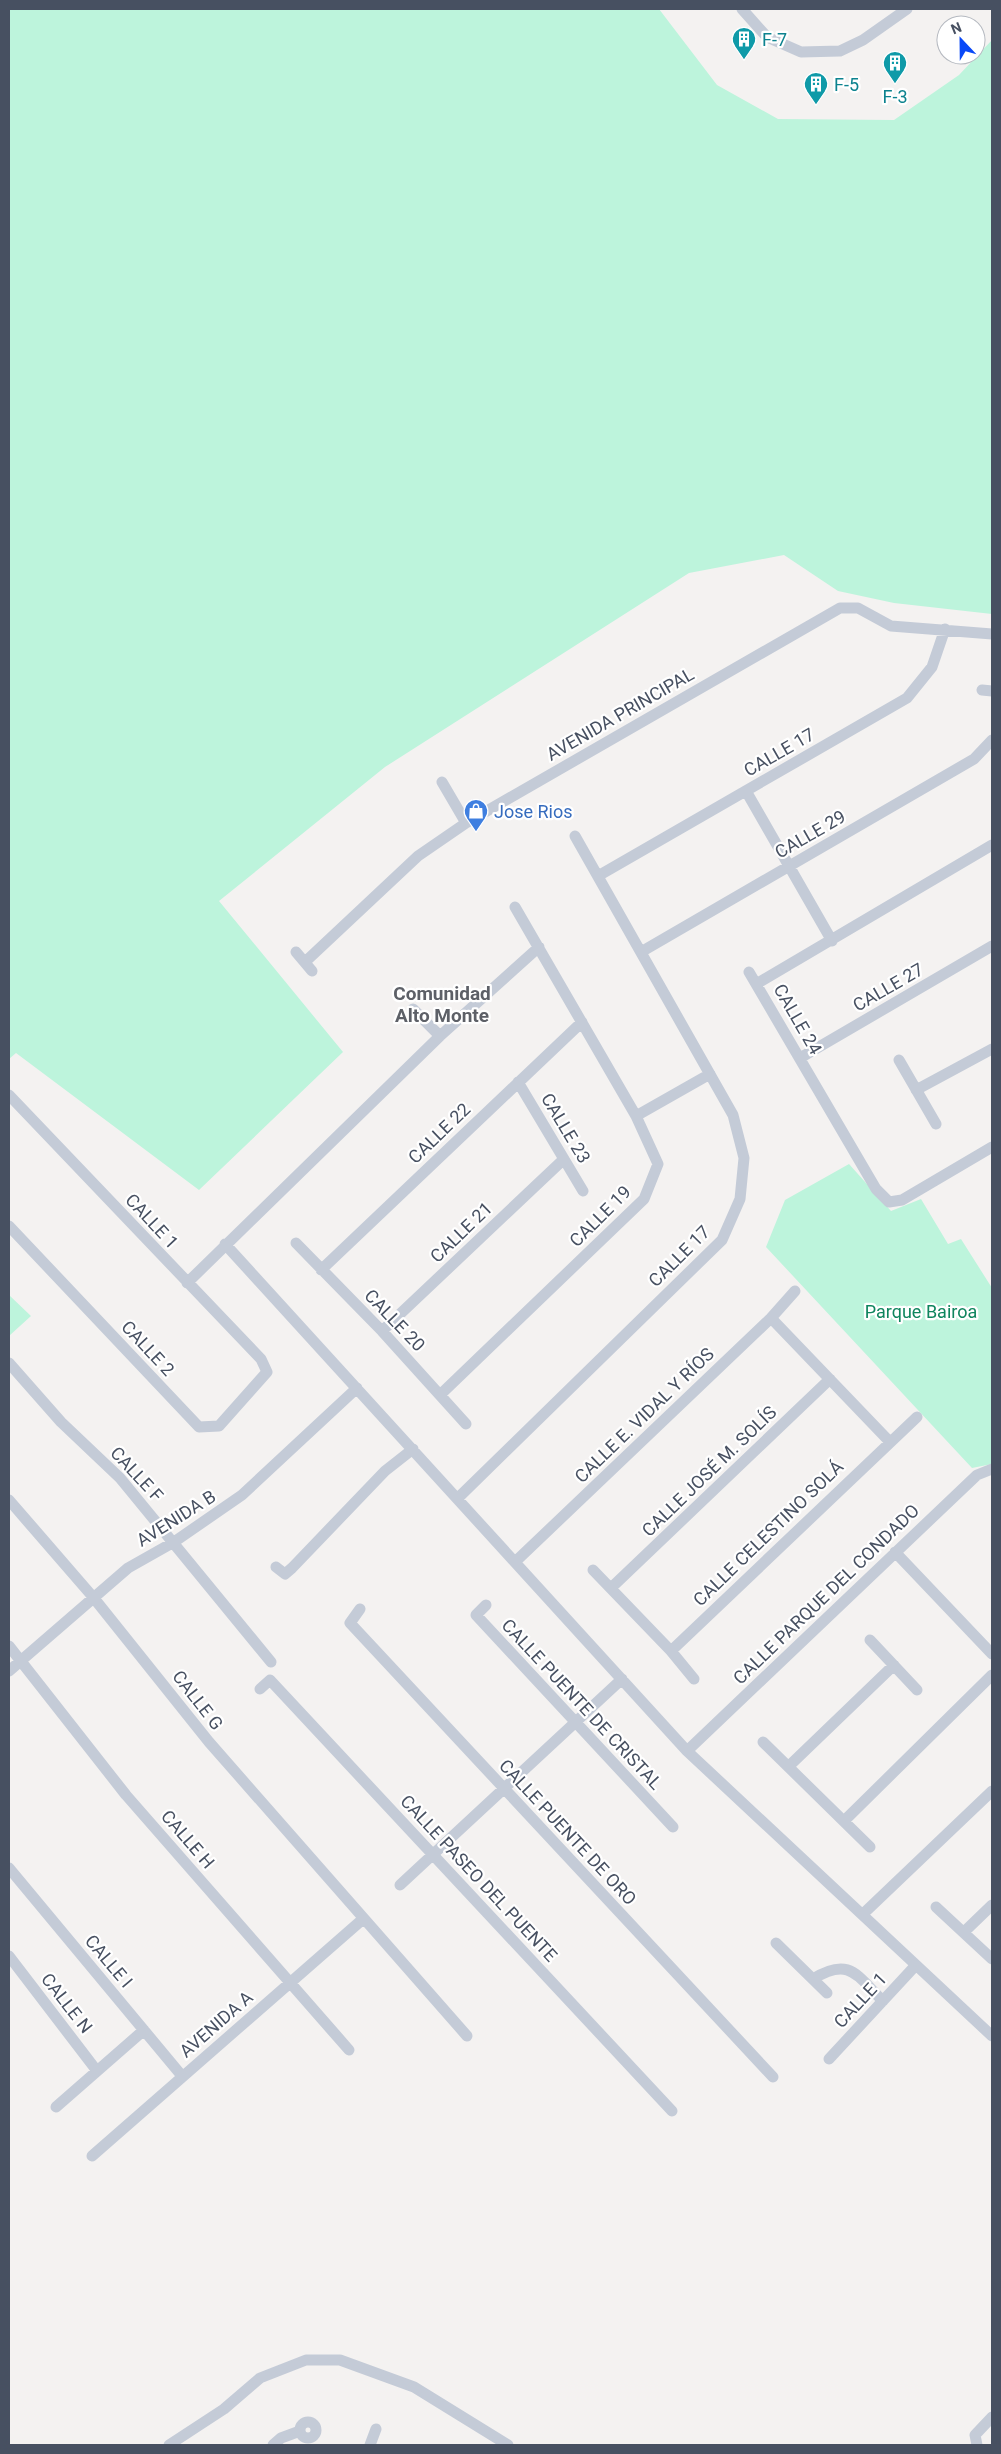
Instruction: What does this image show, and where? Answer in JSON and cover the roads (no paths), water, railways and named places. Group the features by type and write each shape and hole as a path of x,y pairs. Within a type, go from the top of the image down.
{"street":[{"path":"742,9 766,37 801,52 840,51 863,40 907,9"},
{"name":"AVENIDA PRINCIPAL","path":"296,952 308,966 418,856 466,823 840,608 858,608 891,626 992,634"},
{"name":"CALLE 17","path":"598,876 907,698 932,667 945,629"},
{"name":"CALLE 29","path":"641,952 974,759 992,740"},
{"path":"442,782 466,823"},
{"path":"746,791 832,941"},
{"name":"CALLE 17","path":"458,1498 722,1240 740,1199 744,1158 733,1115 575,836"},
{"name":"CALLE 24","path":"992,845 758,984 876,1189 889,1202 902,1200 992,1147"},
{"name":"CALLE 19","path":"441,1394 644,1199 658,1164 636,1116 515,907"},
{"name":"CALLE 27","path":"800,1058 992,946"},
{"path":"187,1283 235,1234 440,1036 539,948"},
{"path":"750,972 758,984"},
{"path":"413,1009 440,1036"},
{"name":"CALLE 22","path":"321,1270 582,1022"},
{"path":"916,1090 992,1048"},
{"path":"899,1060 936,1124"},
{"path":"636,1116 710,1074"},
{"name":"CALLE 23","path":"518,1082 583,1191"},
{"name":"CALLE 1","path":"9,1095 261,1359 267,1372"},
{"name":"CALLE 21","path":"382,1332 564,1159"},
{"name":"CALLE 2","path":"9,1226 199,1427 219,1426 267,1372"},
{"name":"CALLE 20","path":"296,1243 441,1394 466,1424"},
{"path":"225,1244 687,1750 992,2036"},
{"name":"CALLE E. VIDAL Y RÍOS","path":"515,1562 771,1318 795,1291"},
{"path":"771,1318 889,1441"},
{"name":"CALLE F","path":"9,1363 61,1422 120,1478 271,1662"},
{"name":"CALLE JOSÉ M. SOLÍS","path":"611,1588 830,1379"},
{"name":"AVENIDA B","path":"9,1671 128,1568 174,1542 242,1495 356,1388"},
{"name":"CALLE CELESTINO SOLÁ","path":"670,1651 889,1441 917,1417"},
{"path":"276,1567 285,1574 385,1472 413,1449"},
{"name":"CALLE PARQUE DEL CONDADO","path":"687,1750 977,1475 992,1469"},
{"name":"CALLE G","path":"9,1500 94,1596 209,1742 467,2036"},
{"path":"895,1552 992,1654"},
{"path":"593,1570 694,1679"},
{"name":"CALLE PUENTE DE CRISTAL","path":"486,1605 476,1615 673,1827"},
{"name":"CALLE PUENTE DE ORO","path":"360,1609 350,1623 773,2077"},
{"path":"870,1640 917,1690"},
{"name":"CALLE H","path":"9,1646 22,1660 126,1795 350,2050"},
{"path":"789,1766 894,1665"},
{"path":"845,1820 992,1675"},
{"path":"400,1885 622,1679"},
{"name":"CALLE PASEO DEL PUENTE","path":"260,1689 270,1680 672,2110"},
{"path":"763,1742 845,1820 870,1847"},
{"path":"862,1914 992,1791"},
{"name":"CALLE I","path":"9,1868 182,2076"},
{"path":"964,1932 992,1905"},
{"path":"936,1907 992,1959"},
{"name":"AVENIDA A","path":"92,2156 363,1919"},
{"path":"776,1943 827,1993"},
{"name":"CALLE N","path":"9,1956 98,2071"},
{"name":"CALLE 1","path":"829,2059 916,1965"},
{"path":"813,1979 842,1968 850,1969 883,2001"},
{"path":"56,2108 144,2030"},
{"path":"169,2445 224,2409 260,2378 306,2360 340,2360 414,2387 508,2445"},
{"path":"977,2445 975,2435 992,2417"},
{"path":"370,2445 376,2429"},
{"path":"273,2445 281,2438 300,2431"}],"place":[{"name":"F-7","path":"744,60"},
{"name":"F-3","path":"895,84"},
{"name":"F-5","path":"816,105"},
{"name":"Jose Rios","path":"476,832"}],"district":[{"name":"Comunidad Alto Monte","path":"442,1004"}],"park label":[{"name":"Parque Bairoa","path":"921,1311"}]}
